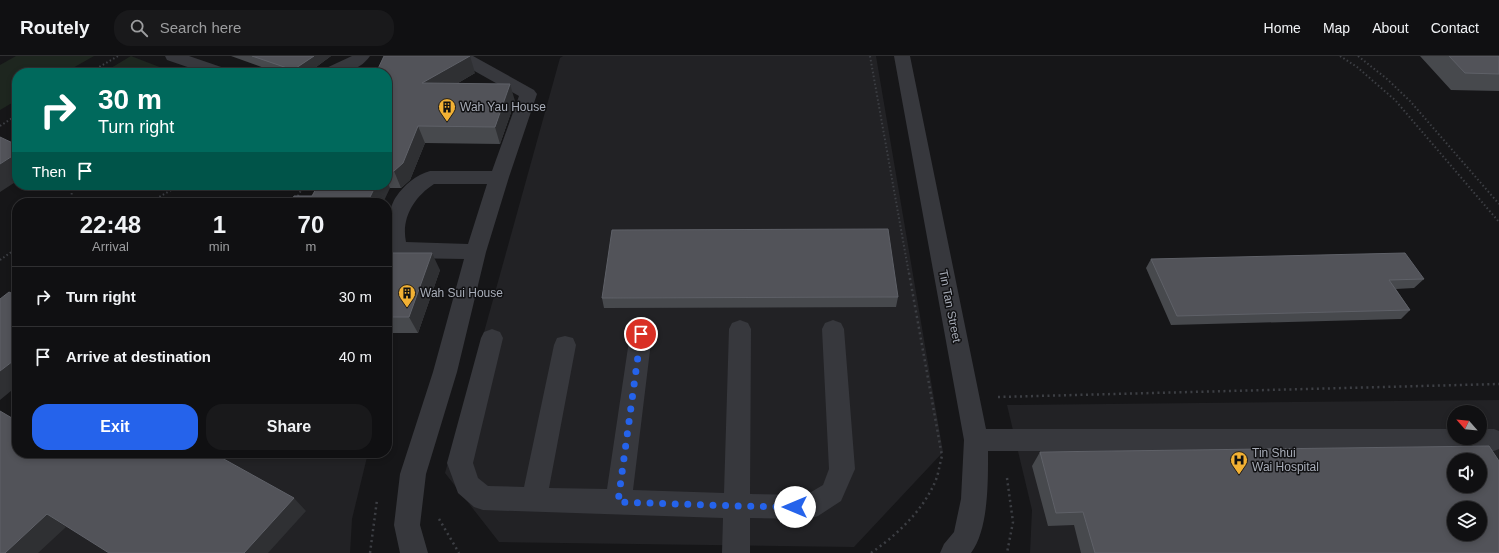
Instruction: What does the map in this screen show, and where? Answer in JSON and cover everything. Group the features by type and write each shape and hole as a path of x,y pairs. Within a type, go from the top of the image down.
{"street":[{"path":"173,56 207,68"},
{"path":"342,68 353,63 362,56"},
{"path":"414,553 407,525 413,474 445,372 476,252 499,177 528,94 462,56"},
{"name":"Tin Tan Street","path":"902,56 976,440 974,499 966,538 954,553"},
{"path":"476,252 404,250 397,246 394,232 403,201 417,186 430,178 499,177"},
{"path":"736,553 740,329"},
{"path":"492,338 460,463 467,485 483,498 809,507 832,493 842,469 833,329"},
{"path":"618,502 641,334"},
{"path":"534,500 566,345"},
{"path":"976,440 1494,440"}],"path":[{"path":"98,68 118,56"},
{"path":"870,56 942,456 936,479 922,503 907,523 887,542 872,553"},
{"path":"1340,56 1357,67 1395,100 1499,222"},
{"path":"1358,56 1377,70 1410,101 1499,204"},
{"path":"0,126 11,119"},
{"path":"158,198 173,190"},
{"path":"296,198 300,190"},
{"path":"0,260 12,252"},
{"path":"991,398 1499,384"}],"shaded area":[{"path":"16,56 94,56 73,68 12,68 12,103 0,110 0,65"},
{"path":"131,56 162,68 111,68"},
{"path":"563,56 876,56 943,452 854,547 499,542 445,473 560,58"},
{"name":"Tin Shui Wai Hospital","path":"1499,400 1499,553 1030,553 1032,510 1007,405"},
{"path":"36,458 367,458 352,519 350,553 0,553 0,489"}],"building":[{"path":"252,56 314,56 296,68 287,68"},
{"name":"Wah Yau House","path":"384,56 470,56 422,83 510,84 495,127 418,126 403,163 392,171 392,68 378,68"},
{"path":"1449,56 1499,56 1499,74 1465,73"},
{"path":"0,137 12,143 12,156 0,164"},
{"path":"315,190 374,190 370,198 293,198 294,196 312,196"},
{"path":"888,229 898,297 602,298 612,230"},
{"path":"392,253 432,253 409,317 392,317"},
{"path":"1405,253 1424,279 1389,280 1410,310 1177,316 1151,259"},
{"path":"9,292 12,294 12,362 0,371 0,299"},
{"path":"0,411 12,418 12,458 222,458 294,498 244,553 109,553 47,514 5,553 0,553"},
{"name":"Tin Shui Wai Hospital","path":"1489,446 1499,461 1499,553 1095,553 1083,512 1056,513 1040,452"}],"place":[{"name":"Wah Yau House","path":"447,122"},
{"name":"Wah Sui House","path":"407,308"},
{"name":"Tin Shui Wai Hospital","path":"1239,475"}],"route":[{"path":"641,334 618,502 795,507"}]}
